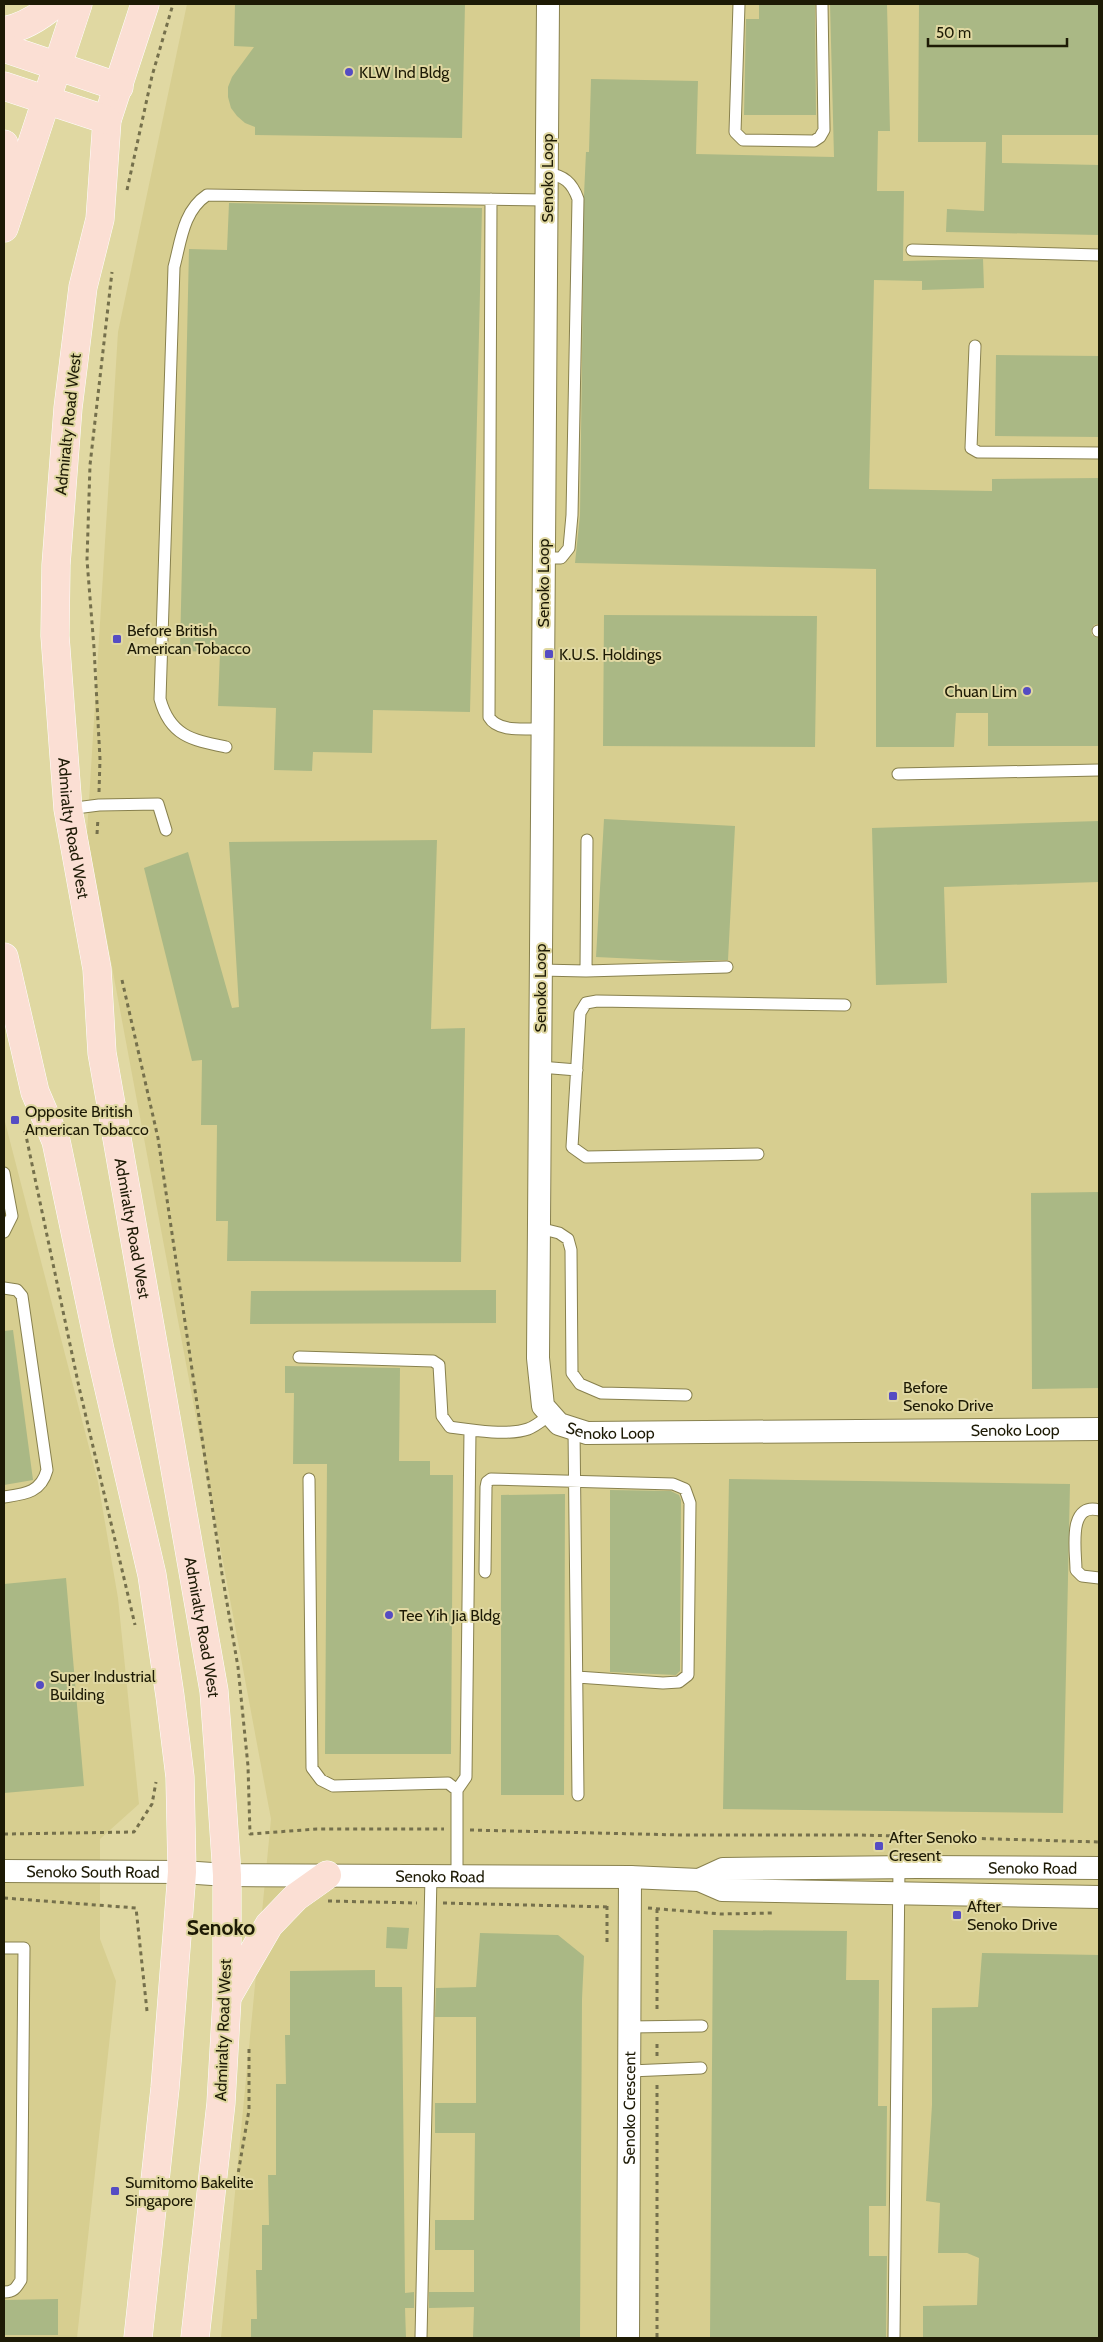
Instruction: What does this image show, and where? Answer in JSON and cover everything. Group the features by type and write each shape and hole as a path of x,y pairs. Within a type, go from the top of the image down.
{"main road":[{"path":"4,31 14,29 39,17 55,4"},
{"path":"4,228 12,199 78,4"},
{"name":"Admiralty Road West","path":"145,4 107,120 100,219 83,287 68,408 59,506 55,636 68,809 97,969 102,1053 214,1691 228,1875 227,1998 221,2102 195,2338"},
{"path":"4,48 118,87"},
{"path":"4,86 107,120"},
{"path":"4,144 12,199"},
{"path":"4,957 35,1092 56,1140 102,1360 152,1575 180,1777 182,1872 165,2088 138,2338"},
{"path":"227,1998 269,1925 296,1897 325,1888"}],"street":[{"name":"Senoko Loop","path":"548,4 538,1358 543,1406 559,1424 587,1433 1099,1429"},
{"name":"Senoko Road","path":"699,1880 723,1869 899,1867 1099,1868"},
{"name":"Senoko South Road","path":"4,1871 182,1872"},
{"name":"Senoko Road","path":"182,1872 228,1875 325,1888 431,1876 457,1875 630,1877 699,1880 722,1890 1099,1897"},
{"name":"Senoko Crescent","path":"628,2338 630,1877"}],"lane":[{"path":"739,4 735,132 743,140 814,141 820,137 824,130 822,4"},
{"path":"544,558 561,558 569,548 572,515 578,199 574,188 567,180 558,175 547,173"},
{"path":"226,747 192,740 180,732 164,714 160,699 174,268 188,214 198,201 207,195 546,200"},
{"path":"491,199 489,717 492,724 501,727 542,729"},
{"path":"912,250 1099,254"},
{"path":"975,346 971,448 978,452 1099,453"},
{"path":"898,774 1099,770"},
{"path":"68,809 99,804 158,804 166,830"},
{"path":"586,971 587,840"},
{"path":"540,970 586,971 727,967"},
{"path":"758,1154 586,1157 572,1147 580,1013 586,1003 597,1001 845,1005"},
{"path":"540,1067 577,1070"},
{"path":"4,1172 12,1216 4,1232"},
{"path":"539,1228 559,1233 568,1239 571,1250 572,1373 580,1384 601,1393 686,1395"},
{"path":"4,1288 17,1290 22,1296 47,1470 45,1480 38,1488 28,1494 4,1496"},
{"path":"300,1357 433,1361 439,1365 442,1416 450,1427 470,1430 518,1431 530,1428 551,1414"},
{"path":"574,1429 578,1795"},
{"path":"457,1875 457,1790 466,1777 470,1430"},
{"path":"309,1479 312,1768 321,1780 333,1786 440,1782 448,1783 457,1790"},
{"path":"485,1572 487,1482 491,1479 673,1484 685,1489 690,1503 688,1675 679,1682 663,1683 577,1677"},
{"path":"1099,1510 1092,1508 1082,1512 1076,1520 1076,1570 1082,1576 1099,1578"},
{"path":"894,2338 899,1867"},
{"path":"421,2338 431,1876"},
{"path":"4,1948 24,1948 21,2280 16,2288 10,2292 4,2292"},
{"path":"629,2027 702,2026"},
{"path":"630,2071 701,2068"}],"path":[{"path":"126,192 152,76 173,4"},
{"path":"96,841 100,759 87,560 90,465 112,270"},
{"path":"121,974 158,1138 220,1564 238,1667 248,1766 250,1834 317,1829 457,1830 672,1835 861,1835 1099,1842"},
{"path":"24,1126 79,1387 136,1630"},
{"path":"4,1834 134,1832 152,1804 156,1778"},
{"path":"325,1888 430,1903 630,1907 721,1914 780,1913"},
{"path":"4,1898 136,1908"},
{"path":"657,1909 657,2338"},
{"path":"236,2186 249,2110 249,2041"}],"shaded area":[{"path":"187,4 1099,4 1099,2338 221,2338 271,1819 87,833 118,332"},
{"path":"4,1118 98,1482 118,1598 139,1804 100,1839 100,1939 116,1981 77,2338 4,2338"}],"building":[{"name":"KLW Ind Bldg","path":"235,4 465,4 462,138 255,135 255,127 245,123 237,116 231,108 228,97 228,87 232,77 254,47 234,46"},
{"path":"759,4 815,4 816,115 744,115 746,19 759,19"},
{"path":"830,4 887,4 890,131 878,131 877,191 904,191 903,261 983,259 984,288 922,290 922,281 874,280 869,489 992,491 992,479 1099,478 1099,610 1098,624 1094,625 1091,631 1092,635 1098,638 1098,746 988,746 988,713 956,713 954,747 876,747 876,569 575,563 580,515 584,195 586,152 589,152 591,79 698,81 696,154 834,157"},
{"path":"919,4 1099,4 1099,135 1002,135 1002,163 1099,165 1099,235 946,232 947,209 984,211 986,142 918,142"},
{"path":"229,203 482,208 470,712 373,710 372,753 313,752 312,771 274,770 276,708 218,706 220,652 180,651 189,249 227,250"},
{"path":"996,355 1099,356 1099,437 995,436"},
{"path":"604,615 817,616 815,747 603,746"},
{"path":"604,819 735,826 728,960 680,961 596,957"},
{"path":"1099,821 1099,882 944,887 947,983 876,985 872,828"},
{"path":"437,840 431,1029 465,1028 461,1262 227,1261 228,1221 216,1221 217,1125 201,1125 202,1060 192,1061 144,868 188,852 232,1008 239,1007 229,842"},
{"path":"1099,1192 1099,1388 1032,1389 1031,1193"},
{"path":"496,1290 496,1323 250,1324 251,1291"},
{"path":"13,1330 33,1480 4,1485 4,1331"},
{"name":"Tee Yih Jia Bldg","path":"285,1366 400,1368 399,1461 430,1461 430,1475 453,1475 451,1754 325,1754 327,1464 293,1464 294,1393 285,1393"},
{"path":"729,1479 1070,1484 1063,1813 723,1809"},
{"path":"610,1490 671,1491 679,1495 681,1500 680,1671 676,1675 610,1672"},
{"path":"565,1494 564,1795 501,1795 501,1495"},
{"name":"Super Industrial Building","path":"66,1578 84,1786 4,1793 4,1584"},
{"path":"387,1927 409,1928 407,1949 386,1948"},
{"path":"713,1930 847,1931 846,1980 879,1980 878,2106 887,2106 886,2206 869,2206 869,2256 887,2256 886,2338 710,2338"},
{"path":"480,1933 558,1935 584,1956 582,1999 580,2338 473,2338 474,2307 429,2308 429,2292 474,2292 474,2250 435,2250 435,2220 474,2220 475,2133 435,2133 435,2103 476,2103 476,2017 435,2017 436,1988 476,1987"},
{"path":"982,1953 1099,1955 1098,2338 923,2338 923,2306 977,2305 979,2258 967,2253 938,2253 940,2203 926,2201 932,2105 932,2008 978,2007"},
{"path":"375,1970 375,1987 402,1987 405,2293 414,2292 414,2308 405,2308 406,2338 251,2338 251,2319 257,2319 256,2270 262,2270 262,2225 269,2225 268,2175 276,2175 276,2084 286,2084 285,2035 290,2035 290,1971"},
{"path":"58,2299 58,2335 4,2335 4,2300"}],"place":[{"name":"KLW Ind Bldg","path":"349,72"},
{"name":"Before British American Tobacco","path":"117,639"},
{"name":"K.U.S. Holdings","path":"549,654"},
{"name":"Chuan Lim","path":"1027,691"},
{"name":"Opposite British American Tobacco","path":"15,1120"},
{"name":"Before Senoko Drive","path":"893,1396"},
{"name":"Tee Yih Jia Bldg","path":"389,1615"},
{"name":"Super Industrial Building","path":"40,1685"},
{"name":"After Senoko Cresent","path":"879,1846"},
{"name":"After Senoko Drive","path":"957,1915"},
{"name":"Sumitomo Bakelite Singapore","path":"115,2191"}],"district":[{"name":"Senoko","path":"221,1927"}]}
